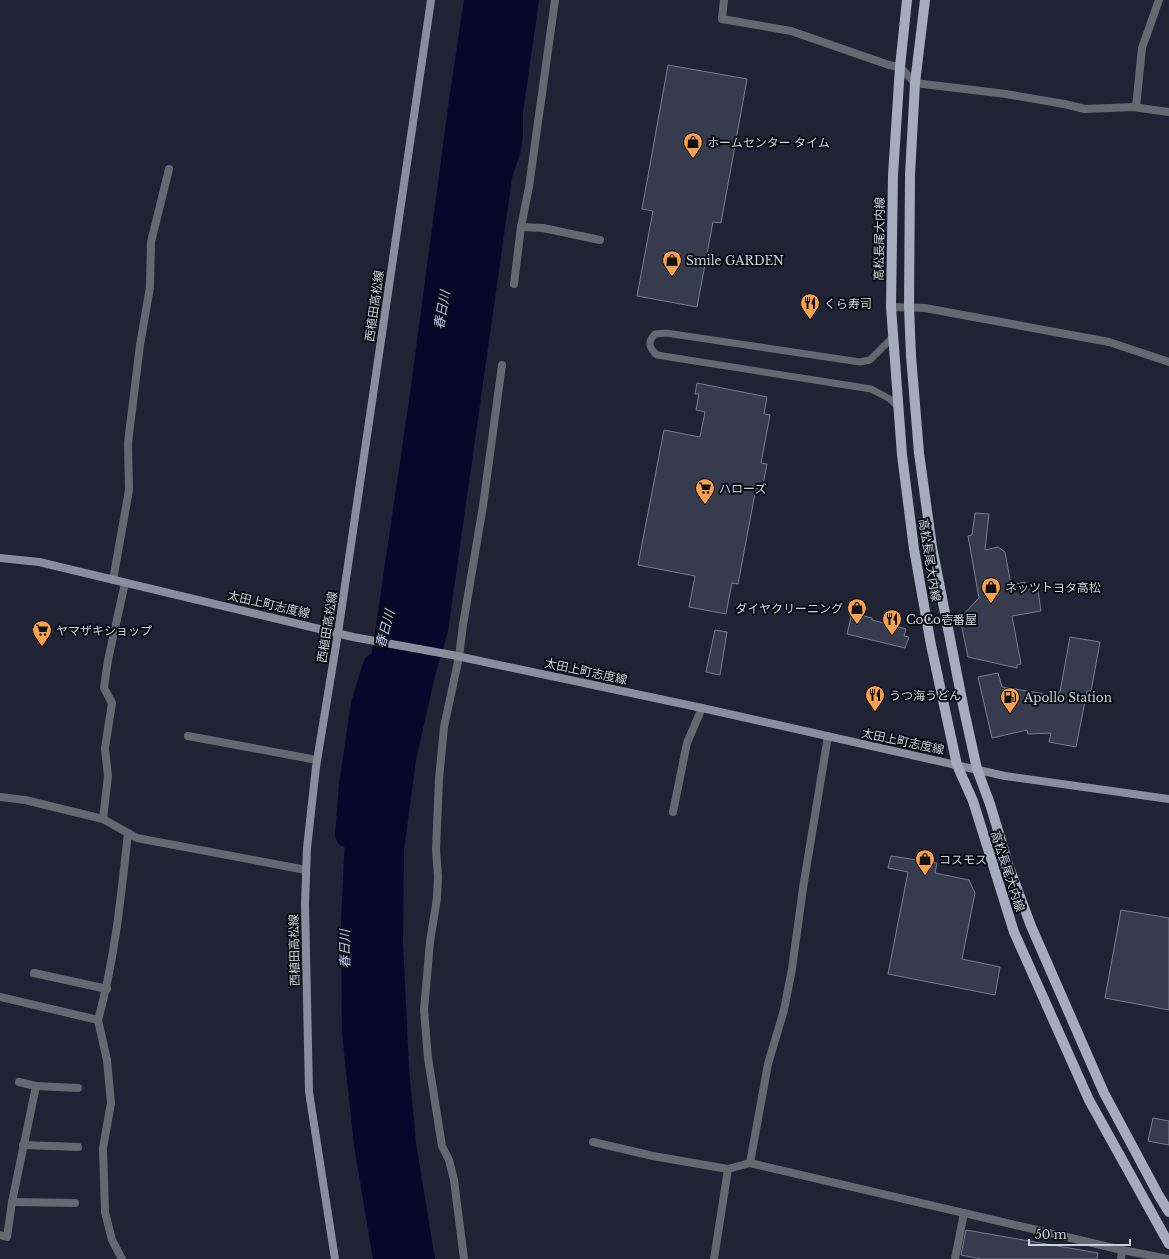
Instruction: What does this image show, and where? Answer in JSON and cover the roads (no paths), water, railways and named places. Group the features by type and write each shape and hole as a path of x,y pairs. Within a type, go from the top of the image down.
{"main road":[{"name":"西植田高松線","path":"335,1259 309,1092 305,904 307,848 317,760 338,633 431,0"},
{"name":"高松長尾大内線","path":"907,0 900,67 893,175 891,307 902,455 914,549 931,645 957,765 973,801 1014,932 1089,1100 1169,1244"},
{"name":"高松長尾大内線","path":"925,0 915,83 910,175 909,307 911,356 919,453 932,547 964,710 977,769 990,804 1009,867 1031,926 1104,1093 1169,1212"},
{"name":"太田上町志度線","path":"0,558 39,562 353,637 455,656 702,708 1017,778 1169,800"}],"street":[{"path":"514,284 521,227 529,187 555,0"},
{"path":"724,0 722,20 792,31 889,65 900,67 915,83 1006,94 1085,109 1136,107 1169,112"},
{"path":"1136,107 1142,48 1159,0"},
{"path":"113,580 129,490 128,443 140,345 150,287 151,242 169,169"},
{"path":"521,227 543,228 600,240"},
{"path":"891,307 925,308 1109,342 1169,362"},
{"path":"464,1259 454,1180 449,1160 442,1146 429,1065 424,1010 430,942 437,898 438,876 436,850 439,779 444,727 455,656 463,624 483,506 502,365"},
{"path":"103,818 108,776 105,748 112,703 104,688 108,660 125,583"},
{"path":"674,812 687,743 702,708"},
{"path":"188,736 317,760"},
{"path":"750,1163 768,1064 784,1010 792,969 803,888 828,736"},
{"path":"0,797 25,800 103,818 137,838 306,870"},
{"path":"122,1259 112,1240 105,1212 103,1148 111,1103 107,1060 98,1020 107,989 115,940 128,833"},
{"path":"34,973 107,989"},
{"path":"0,997 98,1020"},
{"path":"19,1082 36,1086 78,1088"},
{"path":"0,1235 7,1236 23,1145 36,1086"},
{"path":"593,1142 653,1156 728,1169 750,1163 1122,1250 1169,1259"},
{"path":"23,1145 78,1147"},
{"path":"714,1259 728,1169"},
{"path":"12,1202 75,1203"},
{"path":"955,1259 964,1213"},
{"path":"1121,1259 1122,1250"}],"lane":[{"path":"894,336 870,360 860,362 666,334 654,334 651,338 650,345 652,350 658,354 871,389 890,399 899,408"}],"water":[{"path":"464,0 539,0 523,113 521,151 512,178 448,631 435,676 416,760 404,850 403,943 409,1068 416,1143 435,1259 373,1259 354,1145 342,1033 341,921 345,836 410,394 449,100"}],"waterway":[{"name":"春日川","path":"347,835 351,785 363,704 375,665"}],"place":[{"name":"ホームセンター タイム","path":"693,159"},
{"name":"Smile GARDEN","path":"672,277"},
{"name":"くら寿司","path":"810,320"},
{"name":"ハローズ","path":"705,505"},
{"name":"ネッツトヨタ高松","path":"991,604"},
{"name":"ダイヤクリーニング","path":"857,625"},
{"name":"CoCo壱番屋","path":"892,636"},
{"name":"ヤマザキショップ","path":"42,647"},
{"name":"うつ海うどん","path":"875,712"},
{"name":"Apollo Station","path":"1010,714"},
{"name":"コスモス","path":"925,876"}]}
